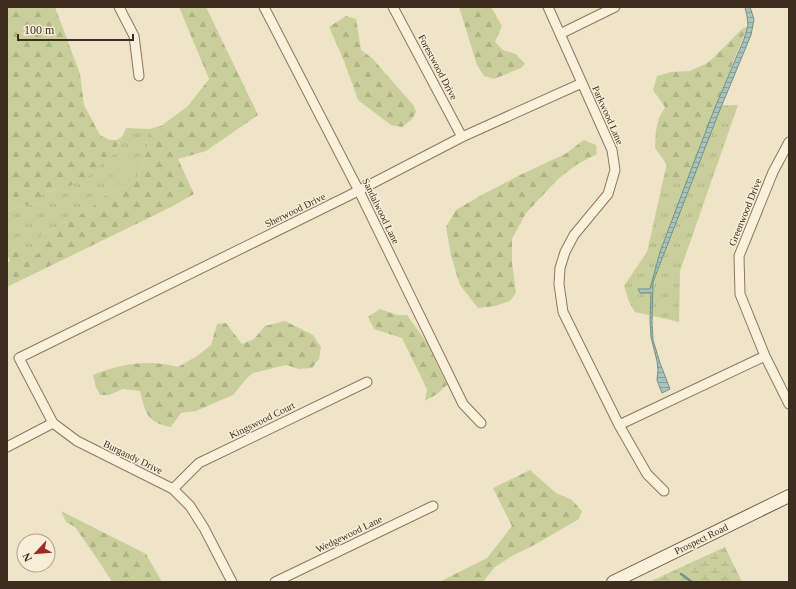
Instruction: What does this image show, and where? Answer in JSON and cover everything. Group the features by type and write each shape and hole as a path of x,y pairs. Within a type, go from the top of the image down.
{"street":[{"path":"119,7 134,36 139,76"},
{"name":"Sandalwood Lane","path":"264,7 359,191 463,404 481,423"},
{"name":"Forestwood Drive","path":"394,7 462,137"},
{"name":"Parkwood Lane","path":"548,7 612,150 615,170 608,194 574,235 565,252 560,268 559,284 563,312 619,425 647,474 664,491"},
{"path":"560,34 615,7"},
{"name":"Sherwood Drive","path":"19,358 359,191 462,137 582,84"},
{"name":"Greenwood Drive","path":"789,142 773,172 739,256 740,294 765,356 789,404"},
{"path":"619,425 765,356"},
{"name":"Burgandy Drive","path":"19,358 54,423 77,441 173,489 190,506 204,528 232,582"},
{"name":"Kingswood Court","path":"173,489 199,463 367,382"},
{"path":"7,447 54,423"},
{"name":"Prospect Road","path":"613,582 789,496"},
{"name":"Wedgewood Lane","path":"275,582 433,506"}],"green space":[{"path":"7,7 55,7 80,74 84,105 100,135 110,140 117,140 122,136 115,153 85,179 58,191 56,188 41,195 43,201 38,204 26,205 7,211"},
{"path":"179,7 206,7 258,115 206,151 178,159 194,194 169,208 7,287 7,263 10,261 7,254 16,250 25,262 42,251 41,235 91,209 103,197 137,180 147,150 149,129 161,126 188,106 209,79"},
{"path":"459,7 491,7 502,26 495,42 503,50 516,54 525,64 521,68 494,79 484,76 477,65"},
{"path":"346,16 356,19 361,50 372,58 414,106 416,112 411,120 402,127 391,125 358,100 344,61 329,27"},
{"path":"747,27 686,183 671,180 667,165 655,148 656,130 659,118 665,107 653,90 657,76 671,72 690,71 709,62 743,28"},
{"path":"738,105 680,271 679,322 635,312 629,302 624,286 647,252 669,154 708,106"},
{"path":"126,128 149,129 147,150 137,180 103,197 92,209 41,235 43,251 25,262 16,250 7,254 7,211 26,205 38,204 43,201 40,195 56,188 58,191 115,153"},
{"path":"584,140 596,145 597,154 576,165 558,179 526,213 512,239 512,263 516,293 510,301 495,306 478,308 460,285 451,256 446,227 456,210 522,174 565,154"},
{"path":"126,158 137,180 119,188 109,167"},
{"path":"380,309 397,315 407,315 427,343 447,385 437,394 425,401 427,389 402,338 374,329 368,317"},
{"path":"285,321 313,335 321,347 319,359 312,368 299,369 286,365 253,373 233,395 196,411 181,413 171,427 152,420 145,410 140,391 123,389 109,395 100,395 96,387 93,375 114,368 145,363 156,363 178,367 197,356 211,345 217,324 226,323 242,344 254,339 265,326"},
{"path":"530,470 556,493 572,500 582,511 579,519 495,567 483,582 439,582 487,558 512,526 493,488"},
{"path":"61,511 146,554 162,582 112,582 75,527 66,522"},
{"path":"725,547 742,582 649,582"}],"water":[{"path":"745,7 750,7 754,19 751,35 719,112 653,282 653,340 670,389 662,393 657,380 657,361 651,337 651,293 640,293 638,289 650,289 660,252 714,110 744,39 748,25"}],"waterway":[{"path":"681,574 692,582"}]}
